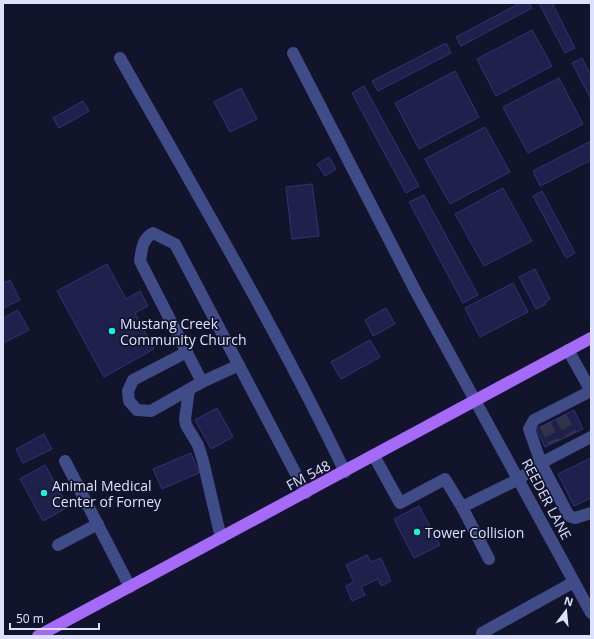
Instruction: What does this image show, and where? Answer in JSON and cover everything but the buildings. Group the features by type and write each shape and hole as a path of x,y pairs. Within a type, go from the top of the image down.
{"main road":[{"name":"FM 548","path":"38,636 345,472 591,338"}],"street":[{"name":"REEDER LANE","path":"293,52 416,292 591,613"},
{"path":"120,58 199,198 305,392 345,472"},
{"path":"202,382 140,261 142,245 148,236 153,233 175,244 306,493"},
{"path":"568,350 591,391 544,420 534,420 529,430 541,463 569,516 575,518 591,513"},
{"path":"187,352 133,380 128,391 129,401 137,410 151,411 202,382 239,365"},
{"path":"189,390 185,419 186,425 198,445 203,461 221,538"},
{"path":"462,507 519,479 541,463 556,448 573,440 591,437"},
{"path":"374,456 400,503 445,479 462,507 489,559"},
{"path":"65,461 130,587"},
{"path":"58,546 98,524"},
{"path":"482,633 574,582"}],"tunnel":[{"path":"561,417 571,435"},
{"path":"545,424 554,443"}],"place":[{"name":"Mustang Creek Community Church","path":"112,331"},
{"name":"Animal Medical Center of Forney","path":"44,493"},
{"name":"Tower Collision","path":"417,532"}]}
